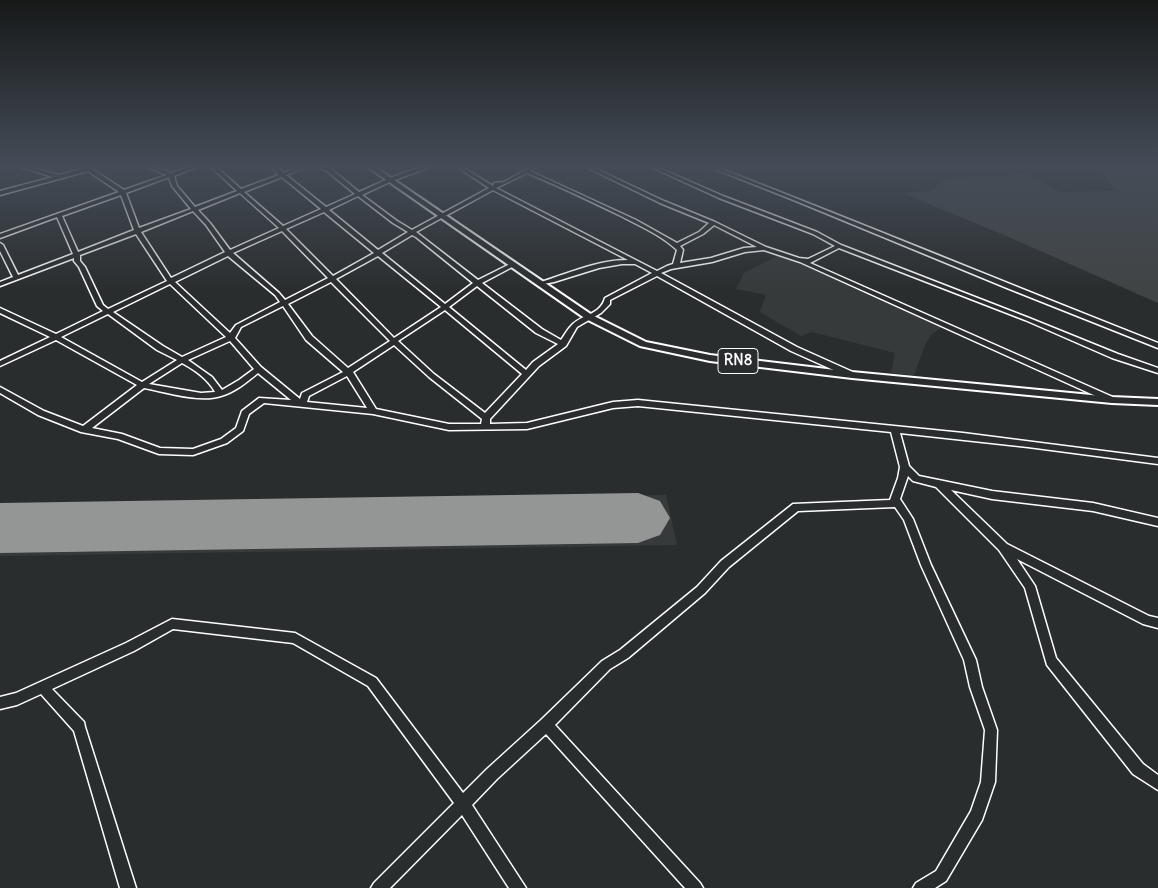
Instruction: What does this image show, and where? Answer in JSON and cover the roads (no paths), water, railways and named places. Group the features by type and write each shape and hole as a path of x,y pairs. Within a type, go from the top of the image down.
{"main road":[{"name":"RN8","path":"432,208 589,317 643,344 675,352 852,375 1112,400 1158,402"}],"street":[{"path":"0,236 77,208"},
{"path":"129,208 138,232 170,281 231,338 258,369 302,405"},
{"path":"0,284 199,208"},
{"path":"260,208 284,230 394,341 485,422"},
{"path":"0,364 229,253 329,208"},
{"path":"378,208 478,282 539,331 563,344"},
{"path":"84,430 142,385 182,360 231,338 238,326 332,279 453,208"},
{"path":"532,208 656,272 794,349 852,375"},
{"path":"608,208 678,245 680,250 676,266"},
{"path":"678,208 1112,400"},
{"path":"751,208 814,233 838,246 1027,319 1115,356 1158,371"},
{"path":"818,208 1158,346"},
{"path":"195,210 229,253 285,302 310,338 348,372 373,410"},
{"path":"326,210 527,374"},
{"path":"59,215 77,256 77,261 82,267 100,306 160,348 208,378 216,386 220,394"},
{"path":"678,245 701,233 713,223"},
{"path":"0,245 17,278"},
{"path":"798,260 809,261 838,246"},
{"path":"485,422 536,364 563,344 574,326 599,312 607,304 607,299 656,272 676,266 712,260 744,250 764,248"},
{"path":"540,284 593,266 618,262 636,262"},
{"path":"302,405 305,395 348,372 446,307 478,282 512,265"},
{"path":"0,310 55,337 142,385 201,396 220,394 242,382 258,369"},
{"path":"0,390 41,413 84,430 119,436 159,451 193,452 224,441 240,429 245,413 262,400 373,410 449,427 485,422 527,426 613,405 638,402 895,429 1158,461"},
{"path":"895,429 905,467 916,479 992,495 1094,507 1158,522"},
{"path":"379,888 606,666 624,654 694,596 725,564 796,507 893,504 905,467"},
{"path":"940,484 1003,548 1030,586 1051,661 1138,769 1158,783"},
{"path":"895,500 908,519 926,565 970,660 976,687 991,730 988,782 977,814 941,876 922,888"},
{"path":"1003,548 1147,620 1158,623"},
{"path":"0,703 17,699 130,646 172,624 295,638 372,682 463,804 518,888"},
{"path":"42,687 79,727 128,888"},
{"path":"546,724 695,888"}]}
